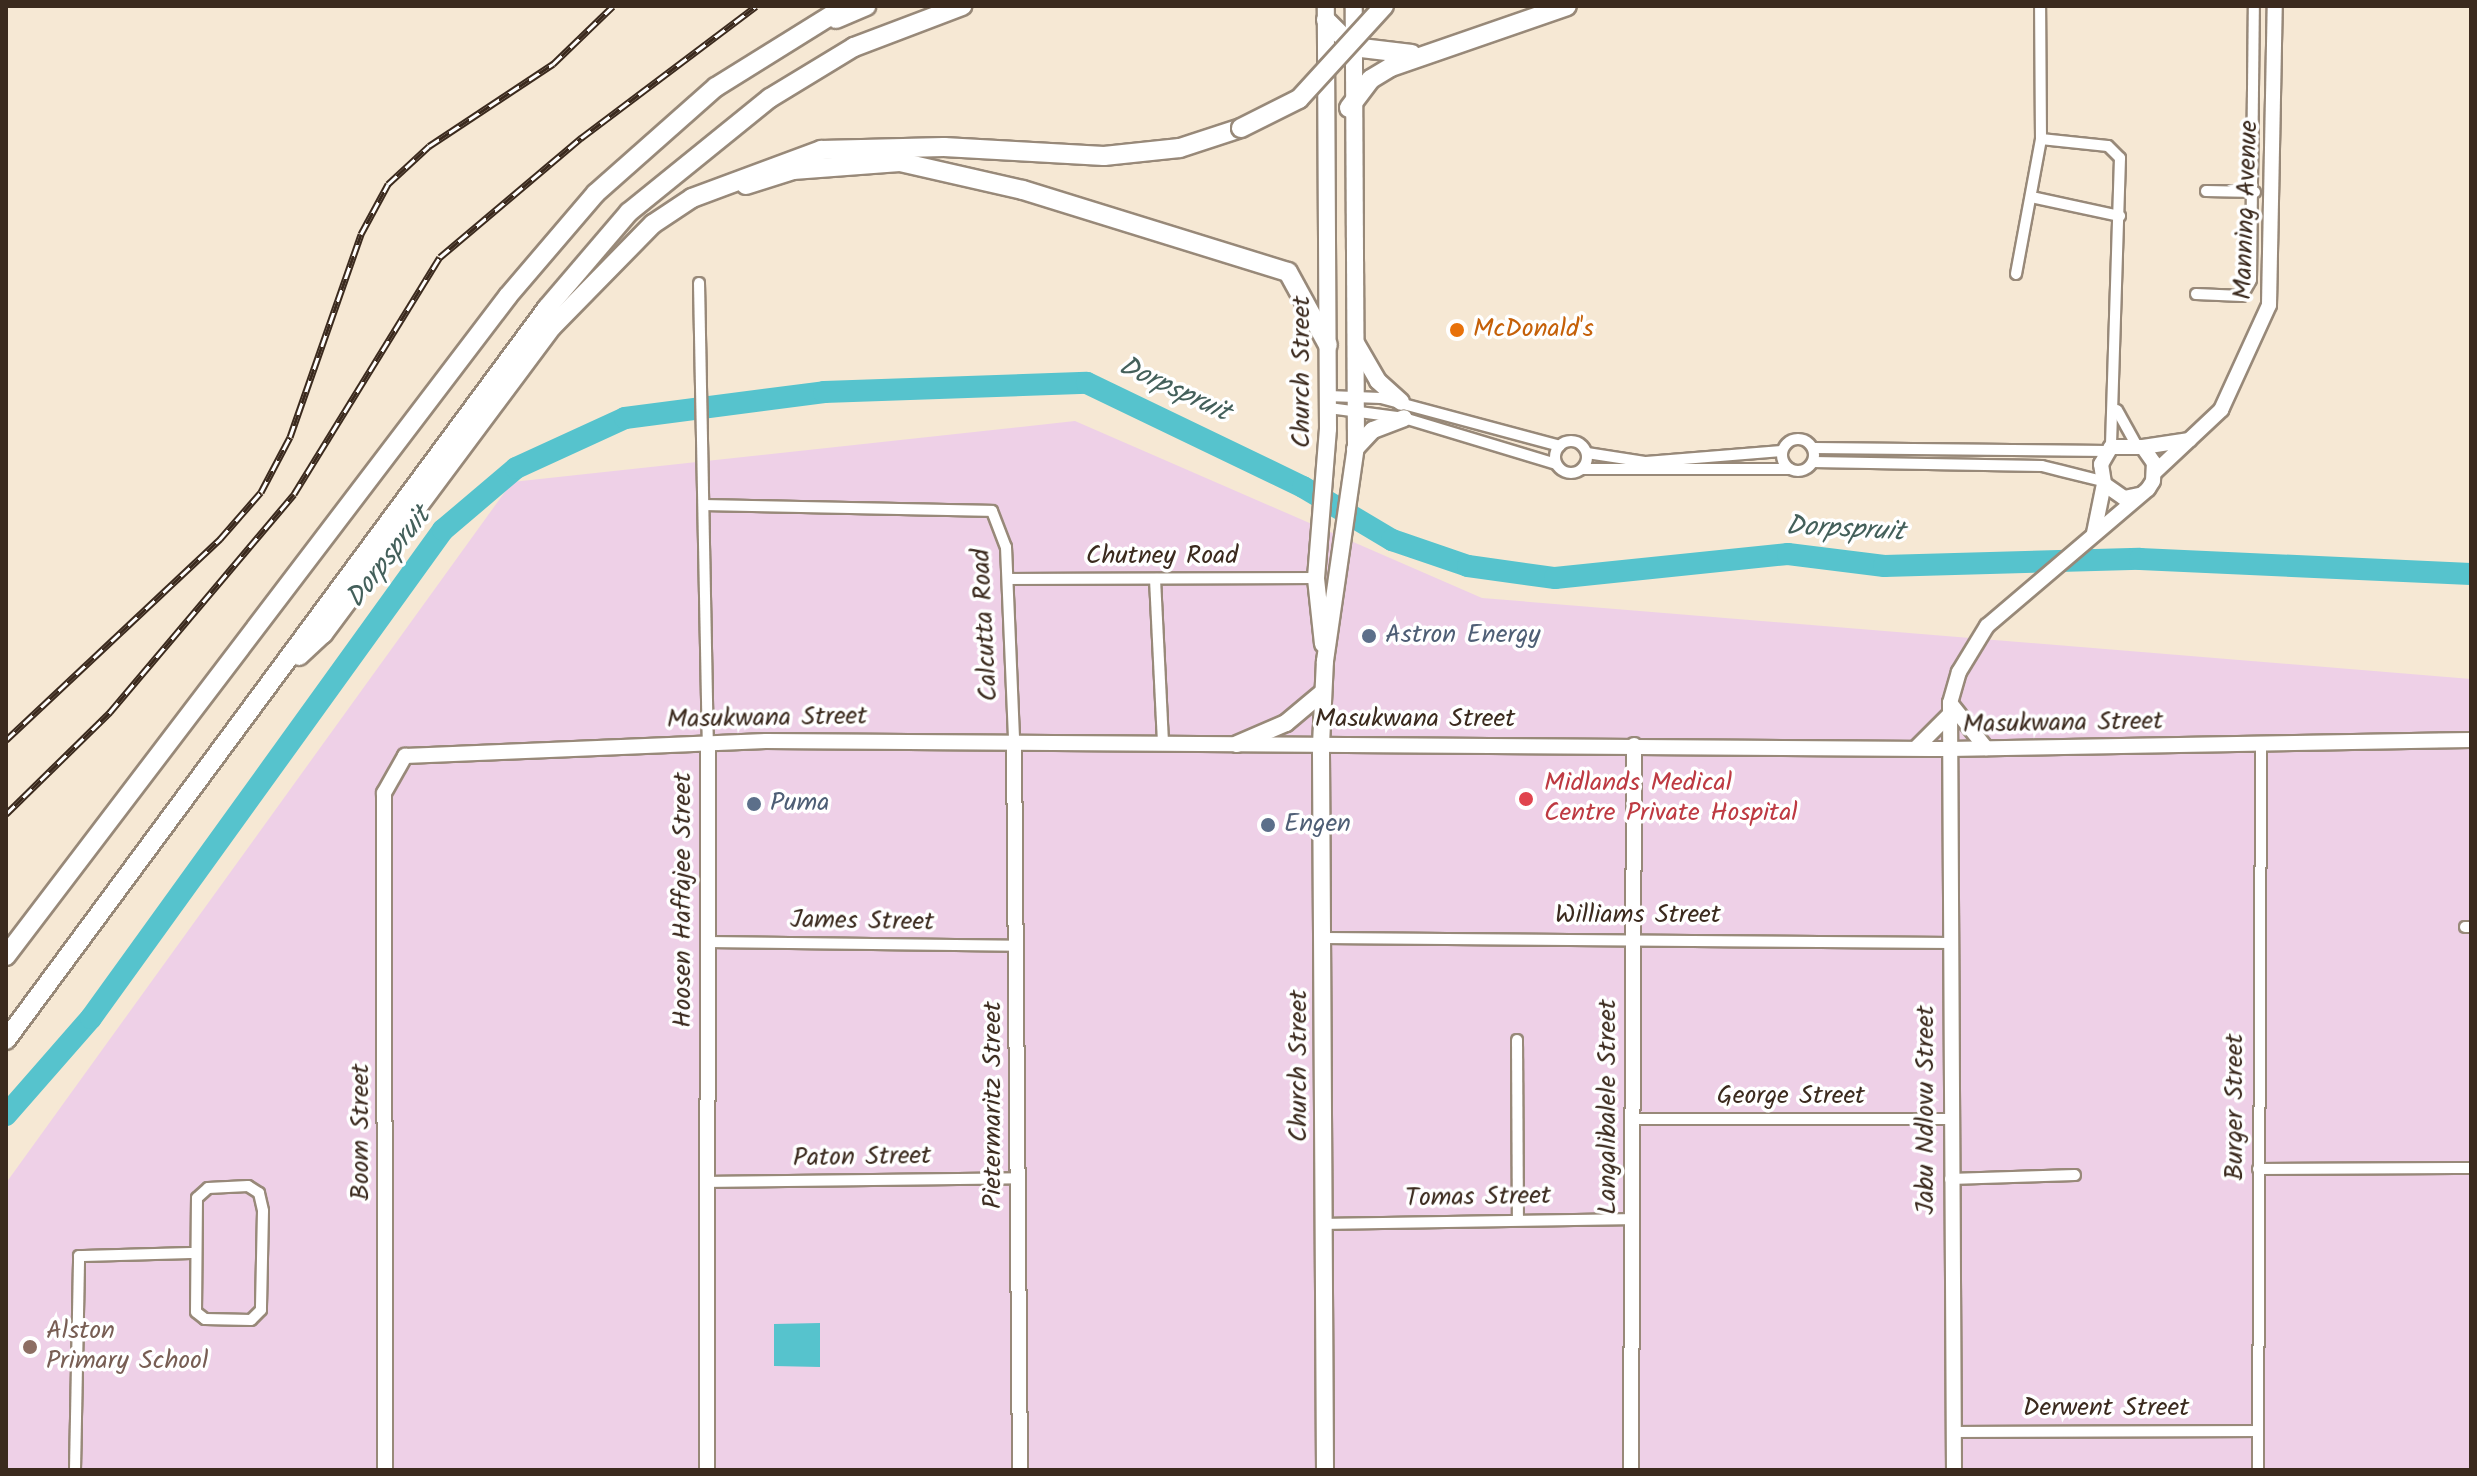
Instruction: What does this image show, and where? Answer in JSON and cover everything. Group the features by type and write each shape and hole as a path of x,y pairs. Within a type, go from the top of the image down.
{"highway":[{"path":"6,956 508,296 596,193 716,87 846,6"},
{"path":"716,87 866,6"},
{"path":"6,1040 547,308 629,212 770,98 854,47 962,6"},
{"path":"267,685 323,634 552,327 600,275 692,198 782,159 858,146 1150,153 1241,128 1299,99 1384,6"},
{"path":"1349,108 1381,72 1567,6"},
{"path":"1326,13 1353,47 1404,55 1443,49"},
{"path":"600,275 698,207 746,185 793,170 900,162 1023,190 1271,265 1298,284 1328,345"}],"main road":[{"name":"Church Street","path":"1325,1470 1321,745 1325,661 1344,546 1355,449 1356,342 1349,108 1354,6"},
{"name":"Church Street","path":"1325,661 1316,578 1328,463 1323,81 1326,13"},
{"path":"1355,449 1373,430 1403,410 1378,381 1356,342"},
{"path":"1237,744 1286,723 1323,692"}],"street":[{"path":"2016,274 2036,198 2041,139 2040,6"},
{"path":"2196,294 2242,296 2249,287 2255,192 2254,6"},
{"name":"Manning Avenue","path":"2155,472 2189,440 2237,386 2269,305 2275,6"},
{"path":"2041,139 2114,149 2120,216 2116,408 2091,536"},
{"path":"2206,191 2255,192"},
{"path":"2036,198 2120,216"},
{"name":"Hoosen Haffajee Street","path":"699,283 708,505 707,1470"},
{"path":"1328,402 1355,401 1403,410 1560,446 1576,442 1587,453 1646,462 1782,451 1798,439 1813,448 2109,449 2189,440"},
{"path":"1355,401 1403,410 1556,464 1568,473 1583,469 1790,469 1813,462 2052,466 2103,483 2124,498 2140,495"},
{"path":"1948,749 1949,709 1971,647 2042,576 2140,495 2155,472 2116,408"},
{"path":"1556,464 1560,446"},
{"path":"1813,448 1813,462"},
{"path":"1782,451 1790,469"},
{"path":"1583,469 1587,453"},
{"name":"Calcutta Road","path":"708,505 944,504 992,511 1001,525 1008,579 1014,741"},
{"name":"Chutney Road","path":"1008,579 1316,578"},
{"path":"1155,579 1163,740"},
{"path":"1916,748 1949,709"},
{"path":"1949,709 1986,748"},
{"name":"Masukwana Street","path":"384,793 396,761 419,751 708,743 1163,740 1321,745 1948,749 2471,740"},
{"name":"Pietermaritz Street","path":"1014,741 1020,1470"},
{"name":"Burger Street","path":"2258,1470 2261,744"},
{"name":"Langalibalele Street","path":"1631,1470 1634,745"},
{"name":"Jabu Ndlovu Street","path":"1948,749 1954,1470"},
{"name":"Boom Street","path":"384,793 385,1470"},
{"name":"Williams Street","path":"1324,938 1634,937 1952,943"},
{"name":"James Street","path":"707,942 1017,946"},
{"path":"1517,1040 1518,1219"},
{"name":"George Street","path":"1633,1119 1949,1119"},
{"path":"2258,1169 2471,1168"},
{"path":"1950,1179 2075,1175"},
{"name":"Paton Street","path":"707,1182 1017,1178"},
{"path":"208,1188 256,1189 264,1238 258,1316 215,1321 198,1315 195,1253 200,1195 208,1188"},
{"name":"Tomas Street","path":"1324,1224 1633,1219"},
{"path":"75,1470 79,1256 195,1253"},
{"name":"Derwent Street","path":"1954,1432 2258,1431"}],"shaded area":[{"path":"1075,421 1482,598 2471,679 2471,1470 6,1470 6,1183 512,482"}],"water":[{"path":"820,1323 820,1367 774,1366 774,1324"}],"waterway":[{"name":"Dorpspruit","path":"6,1115 91,1018 443,530 516,468 625,418 824,392 1087,383 1303,487 1392,540 1468,566 1555,578 1788,554 1884,566 2140,559 2471,574"}],"railway":[{"path":"6,740 220,539 261,492 290,437 361,234 388,184 429,146 553,64 613,6"},
{"path":"6,814 110,712 294,494 440,257 581,138 756,6"}],"place":[{"name":"McDonald's","path":"1457,330"},
{"name":"Astron Energy","path":"1369,636"},
{"name":"Midlands Medical Centre Private Hospital","path":"1526,799"},
{"name":"Puma","path":"754,804"},
{"name":"Engen","path":"1268,825"},
{"name":"Alston Primary School","path":"30,1347"}]}
